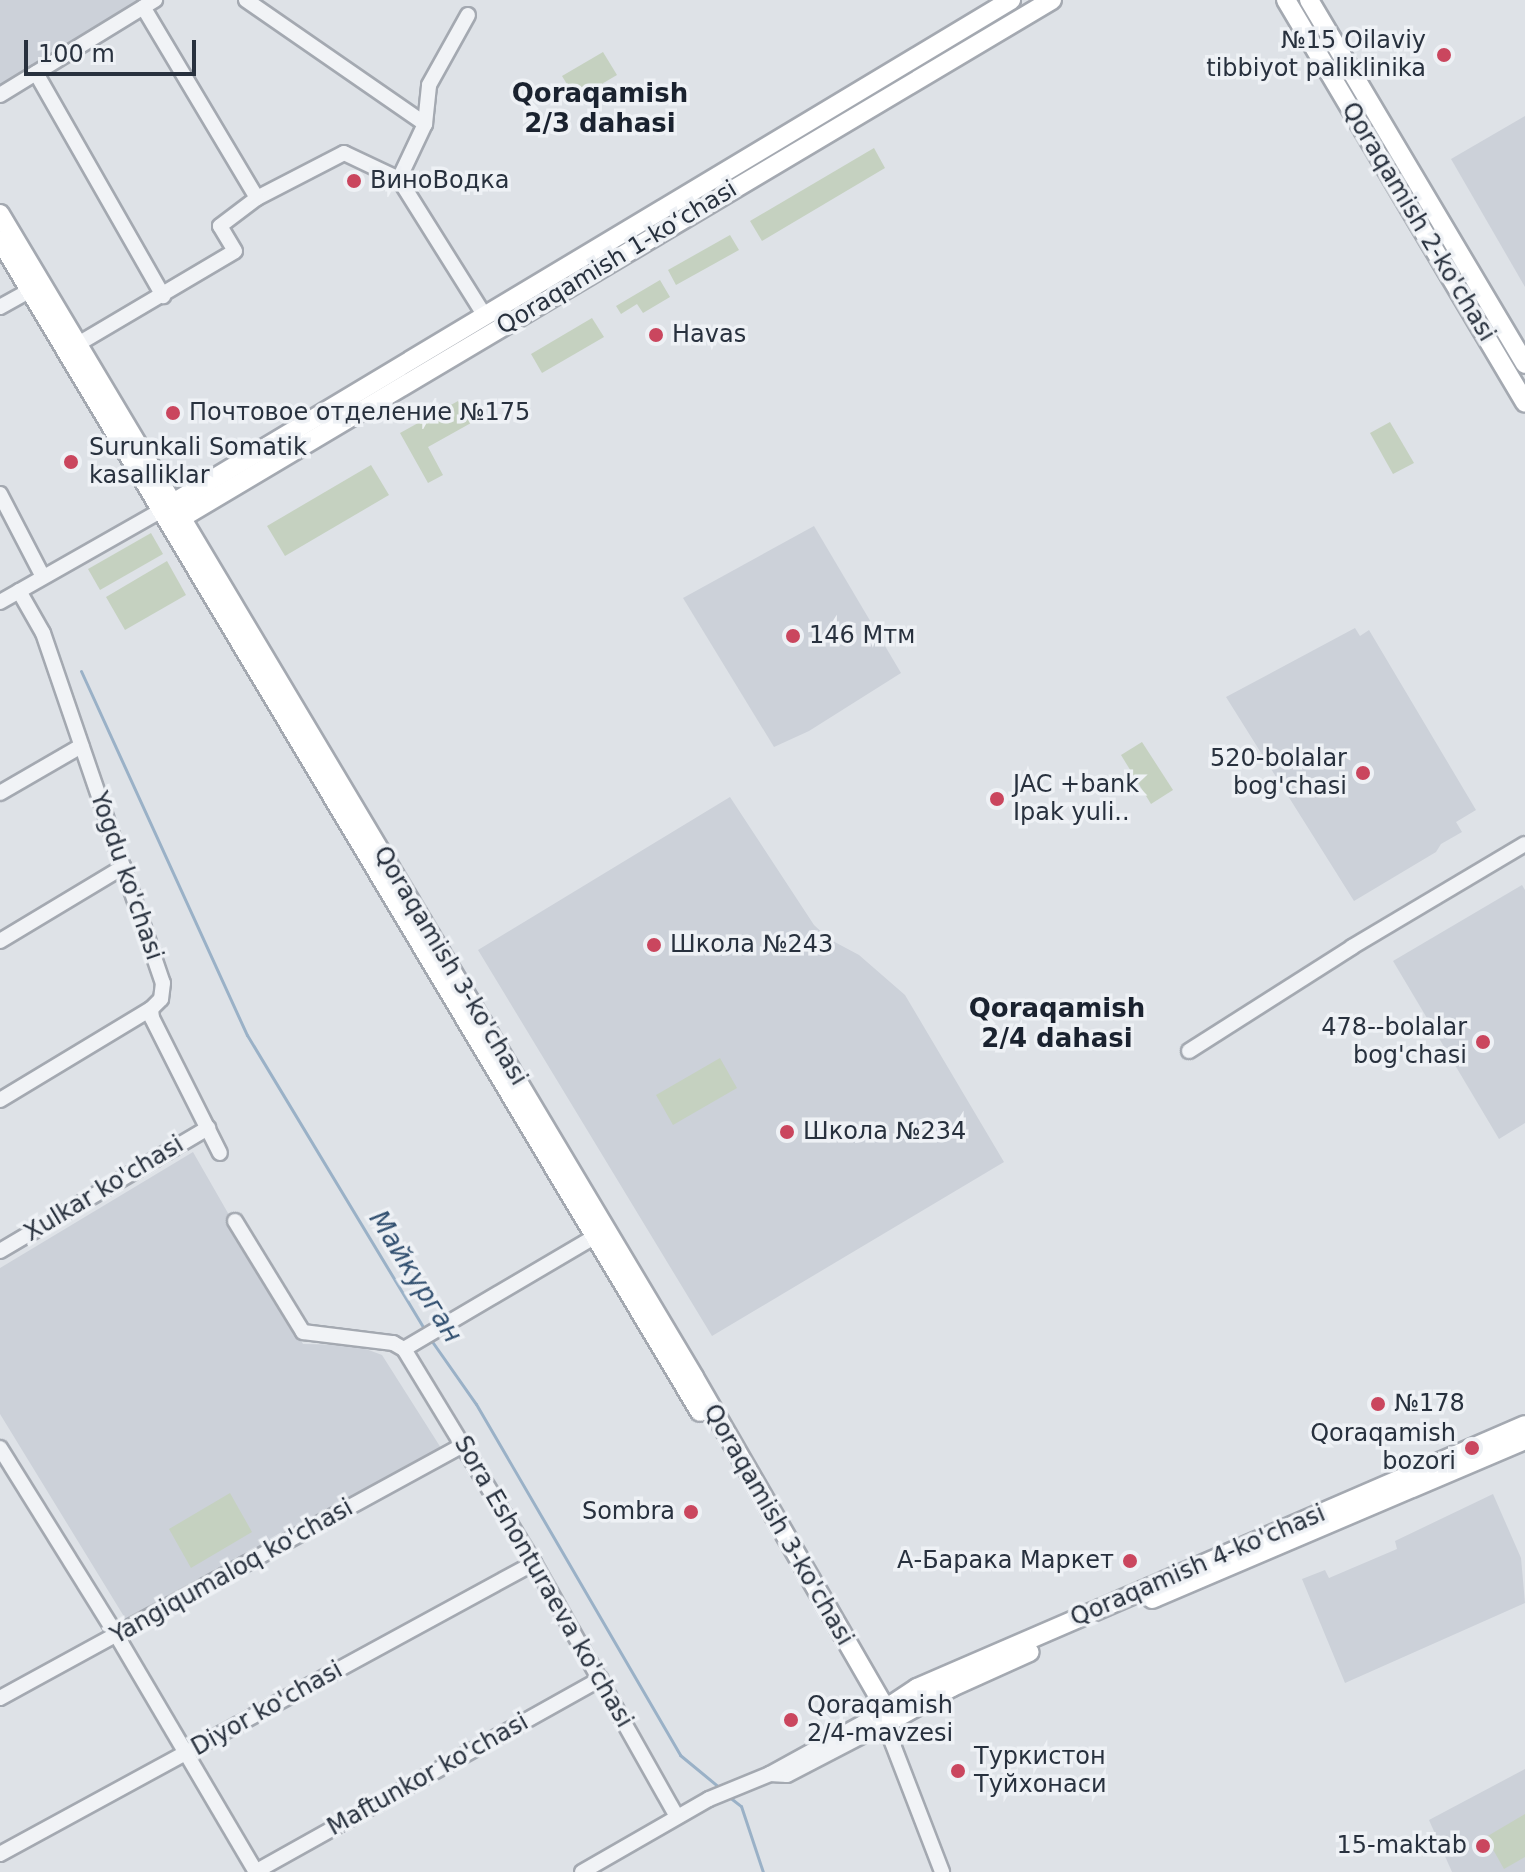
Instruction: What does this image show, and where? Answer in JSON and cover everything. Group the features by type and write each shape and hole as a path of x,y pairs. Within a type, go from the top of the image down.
{"main road":[{"name":"Qoraqamish 1-koʻchasi","path":"173,510 848,95 1011,0"},
{"name":"Qoraqamish 1-koʻchasi","path":"173,510 1052,0"},
{"name":"Qoraqamish 2-ko'chasi","path":"1286,0 1525,402"},
{"name":"Qoraqamish 2-ko'chasi","path":"1309,0 1525,364"},
{"path":"848,95 860,114"},
{"path":"1409,207 1426,197"},
{"name":"Qoraqamish 3-ko'chasi","path":"0,214 36,287 173,510"},
{"name":"Qoraqamish 3-ko'chasi","path":"0,240 78,344 882,1716"},
{"name":"Qoraqamish 4-ko'chasi","path":"882,1716 917,1688 1443,1468 1525,1425"},
{"name":"Qoraqamish 4-ko'chasi","path":"1443,1468 1465,1465 1525,1440"},
{"path":"1465,1465 1482,1464 1514,1452 1525,1455"}],"street":[{"path":"246,0 425,124"},
{"path":"0,95 149,4 257,198"},
{"path":"399,179 425,124 429,85 468,15"},
{"path":"36,73 163,296"},
{"path":"78,344 235,251 220,226 257,198 344,153 399,179 485,316"},
{"path":"0,307 36,287"},
{"path":"0,494 43,577"},
{"path":"0,602 173,510"},
{"name":"Yogdu ko'chasi","path":"19,591 43,633 163,983 161,999 151,1009"},
{"path":"0,793 81,746"},
{"path":"1189,1051 1352,947 1525,844"},
{"path":"0,941 123,867"},
{"path":"0,1100 151,1009 220,1153"},
{"name":"Xulkar ko'chasi","path":"0,1251 208,1128"},
{"path":"235,1221 303,1332 393,1343 404,1349 601,1233"},
{"name":"Sora Eshonturaeva ko'chasi","path":"404,1349 534,1563 677,1817"},
{"name":"Yangiqumaloq ko'chasi","path":"0,1698 463,1445"},
{"path":"0,1448 117,1636 256,1872"},
{"name":"Diyor ko'chasi","path":"0,1854 534,1563"},
{"name":"Maftunkor ko'chasi","path":"256,1872 601,1679"},
{"path":"589,1870 726,1791 770,1774 882,1716"},
{"name":"Qoraqamish 3-ko'chasi","path":"882,1716 942,1872"}],"shaded area":[{"path":"0,0 138,0 0,85"},
{"path":"1525,116 1525,287 1451,159"},
{"name":"146 Мтм","path":"814,526 901,673 809,731 774,747 683,598"},
{"name":"520-bolalar bog'chasi","path":"1355,628 1360,636 1369,630 1476,810 1456,822 1462,832 1441,844 1436,852 1354,901 1226,697"},
{"path":"730,797 814,925 829,939 859,955 905,995 1004,1162 712,1336 478,950"},
{"name":"478--bolalar bog'chasi","path":"1522,885 1525,890 1525,1123 1499,1139 1393,961"},
{"path":"193,1152 303,1344 355,1345 382,1355 441,1448 128,1623 0,1414 0,1268"},
{"path":"1493,1494 1521,1558 1525,1603 1345,1683 1302,1579 1325,1570 1329,1578 1397,1549 1395,1541"},
{"name":"15-maktab","path":"1525,1769 1525,1872 1452,1872 1429,1820"}],"green space":[{"path":"603,52 617,75 576,99 562,76"},
{"path":"840,111 842,115 197,501 195,497"},
{"path":"874,148 885,168 762,241 750,221"},
{"path":"730,235 739,250 676,285 668,270"},
{"path":"660,280 670,297 643,313 637,304 621,314 616,306"},
{"path":"592,318 604,337 542,373 531,354"},
{"path":"458,401 471,423 428,447 443,475 428,483 400,433"},
{"path":"1390,422 1414,463 1393,474 1370,433"},
{"path":"371,465 389,495 285,556 267,526"},
{"path":"151,533 163,554 100,590 88,569"},
{"path":"167,561 186,595 125,630 106,597"},
{"path":"1142,742 1173,790 1151,804 1121,755"},
{"path":"720,1058 737,1088 673,1125 656,1095"},
{"path":"230,1493 252,1532 191,1568 169,1529"},
{"path":"1525,1814 1525,1857 1504,1869 1486,1837"}],"waterway":[{"name":"Майкурган","path":"81,671 247,1035 425,1330"},
{"name":"Майкурган","path":"431,1340 476,1404 680,1755 720,1788"},
{"name":"Майкурган","path":"728,1796 741,1806 763,1872"}],"place":[{"name":"№15 Oilaviy tibbiyot paliklinika","path":"1444,55"},
{"name":"ВиноВодка","path":"354,181"},
{"name":"Havas","path":"656,335"},
{"name":"Почтовое отделение №175","path":"173,413"},
{"name":"Surunkali Somatik kasalliklar","path":"71,462"},
{"name":"146 Мтм","path":"793,636"},
{"name":"520-bolalar bog'chasi","path":"1363,773"},
{"name":"JAC +bank Ipak yuli..","path":"997,799"},
{"name":"Школа №243","path":"654,945"},
{"name":"478--bolalar bog'chasi","path":"1483,1042"},
{"name":"Школа №234","path":"787,1132"},
{"name":"№178","path":"1378,1404"},
{"name":"Qoraqamish bozori","path":"1472,1448"},
{"name":"Sombra","path":"691,1512"},
{"name":"А-Барака Маркет","path":"1130,1561"},
{"name":"Qoraqamish 2/4-mavzesi","path":"791,1720"},
{"name":"Туркистон Туйхонаси","path":"958,1771"},
{"name":"15-maktab","path":"1483,1846"}],"district":[{"name":"Qoraqamish 2/3 dahasi","path":"600,109"},
{"name":"Qoraqamish 2/4 dahasi","path":"1057,1024"}]}
